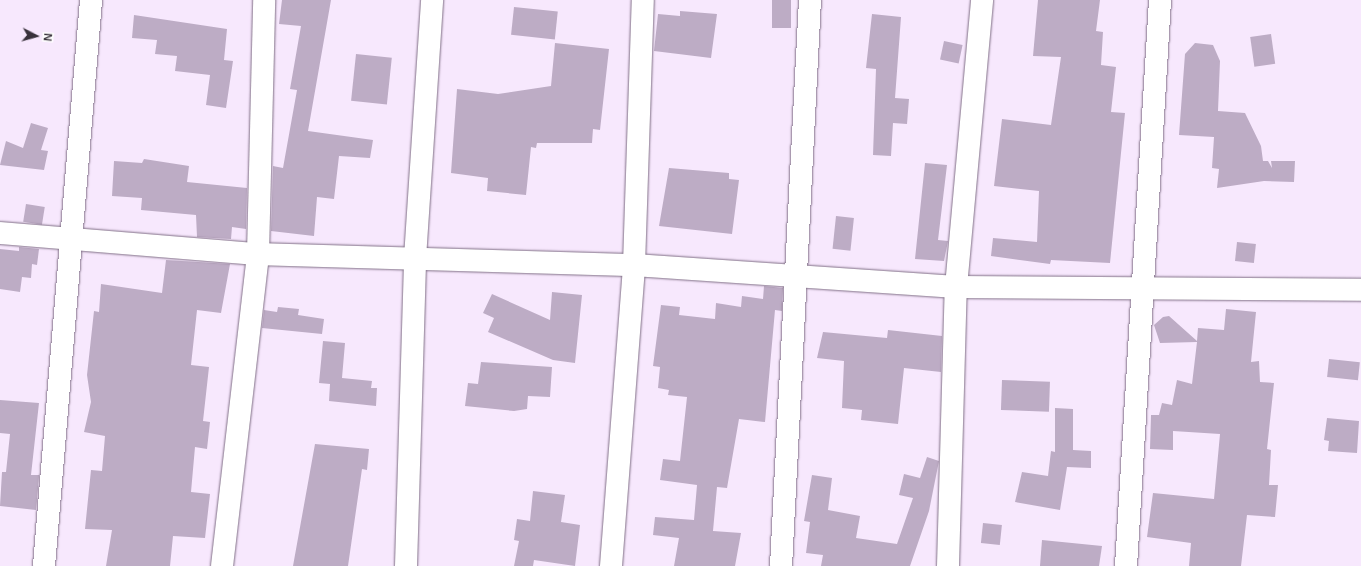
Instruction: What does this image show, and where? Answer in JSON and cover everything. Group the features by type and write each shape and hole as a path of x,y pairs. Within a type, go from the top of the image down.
{"street":[{"path":"44,566 69,237 92,0"},
{"path":"222,566 258,254 264,0"},
{"path":"406,566 415,258 432,0"},
{"path":"612,566 634,265 643,0"},
{"path":"781,566 810,0"},
{"path":"948,566 956,287 982,0"},
{"path":"1126,566 1160,0"},
{"path":"0,233 69,237 258,254 634,265 795,279 956,287 1142,287 1361,290"}],"building":[{"path":"282,0 331,0 308,131 373,140 370,158 339,156 334,199 317,197 314,236 271,231 273,166 283,168 297,90 290,89 301,26 279,24"},
{"path":"772,0 791,0 791,28 772,28"},
{"path":"1038,0 1100,0 1096,31 1103,32 1101,65 1116,67 1111,112 1125,113 1110,263 1051,260 1050,264 991,256 993,238 1037,242 1039,191 994,186 1002,119 1051,125 1061,57 1033,56"},
{"path":"514,7 558,12 555,39 511,35"},
{"path":"680,11 717,14 711,58 654,51 658,14 680,16"},
{"path":"872,14 901,17 895,98 909,99 907,124 893,123 891,156 873,155 876,69 866,68"},
{"path":"134,15 227,29 224,60 233,61 226,108 206,105 210,75 175,71 177,56 155,54 157,40 132,38"},
{"path":"1271,34 1275,64 1254,67 1250,37"},
{"path":"944,41 963,45 959,64 940,60"},
{"path":"555,43 609,49 600,130 593,129 592,143 537,143 536,148 531,147 526,195 487,191 488,178 451,173 457,89 498,94 551,86"},
{"path":"1195,43 1213,45 1220,61 1218,111 1245,113 1261,146 1263,161 1268,161 1272,168 1271,161 1295,161 1294,182 1264,181 1217,188 1219,169 1212,168 1214,137 1179,135 1185,54"},
{"path":"356,54 392,58 387,105 351,101"},
{"path":"31,123 48,128 41,150 48,151 44,170 0,165 6,141 23,148"},
{"path":"144,159 189,166 187,182 247,188 246,229 232,227 231,239 197,237 196,215 141,210 142,198 112,196 114,161 142,163"},
{"path":"925,163 947,165 938,240 948,241 944,261 915,259"},
{"path":"669,168 729,173 729,179 739,180 732,234 659,226"},
{"path":"26,204 45,207 42,225 23,222"},
{"path":"836,216 854,218 850,251 833,249"},
{"path":"1237,242 1256,244 1254,263 1235,261"},
{"path":"19,247 39,249 37,265 32,264 31,278 22,277 20,292 0,289 0,249 19,251"},
{"path":"166,260 230,264 221,313 197,310 191,365 209,367 203,421 210,422 207,449 195,447 191,492 210,494 205,538 173,536 170,566 106,566 112,530 85,529 91,470 102,471 105,436 84,432 91,402 87,375 94,311 99,312 101,284 162,293"},
{"path":"764,286 783,288 782,311 775,310 765,422 739,419 727,488 717,487 713,531 741,533 735,566 674,566 679,538 653,535 655,517 694,520 697,485 660,480 663,459 680,461 687,397 668,395 669,390 658,388 660,367 653,366 661,305 680,307 679,315 715,319 716,303 741,307 742,296 763,299"},
{"path":"552,292 582,295 575,363 553,360 488,332 494,318 483,313 492,294 550,320"},
{"path":"278,307 299,309 298,315 324,319 322,334 262,328 264,310 277,312"},
{"path":"1226,309 1256,312 1251,362 1259,361 1260,382 1274,383 1267,449 1271,450 1269,485 1278,485 1275,517 1247,515 1241,566 1189,566 1191,543 1147,537 1153,493 1214,499 1220,434 1173,431 1173,450 1150,449 1151,415 1159,415 1162,403 1172,405 1177,380 1192,384 1197,342 1160,343 1154,325 1163,317 1169,316 1197,341 1198,328 1224,330"},
{"path":"888,330 942,336 941,372 904,368 898,424 861,420 862,410 842,408 844,361 817,358 823,332 887,338"},
{"path":"323,341 345,343 342,378 372,381 371,388 377,388 376,406 329,401 330,384 319,383"},
{"path":"1329,359 1360,362 1358,380 1327,377"},
{"path":"481,362 552,367 550,397 528,396 527,409 514,411 465,406 468,383 478,384"},
{"path":"1002,380 1050,382 1049,412 1001,410"},
{"path":"0,400 39,403 31,475 39,475 36,510 0,506 2,472 6,472 10,434 0,433"},
{"path":"1055,408 1073,409 1073,450 1091,451 1091,468 1067,467 1060,510 1015,502 1022,472 1048,476 1051,451 1055,452"},
{"path":"1327,418 1359,421 1357,453 1328,451 1329,441 1324,440"},
{"path":"315,444 369,449 367,470 362,469 348,566 293,566"},
{"path":"927,457 939,461 929,511 910,566 821,566 823,555 806,553 810,522 804,521 812,475 832,478 828,510 860,516 856,538 897,544 913,498 899,495 904,474 920,478"},
{"path":"533,491 565,495 561,522 580,525 575,566 534,560 533,566 514,566 519,541 514,540 517,519 530,521"},
{"path":"983,523 1002,525 1000,545 981,543"},
{"path":"1042,540 1102,546 1099,566 1040,566"}]}
